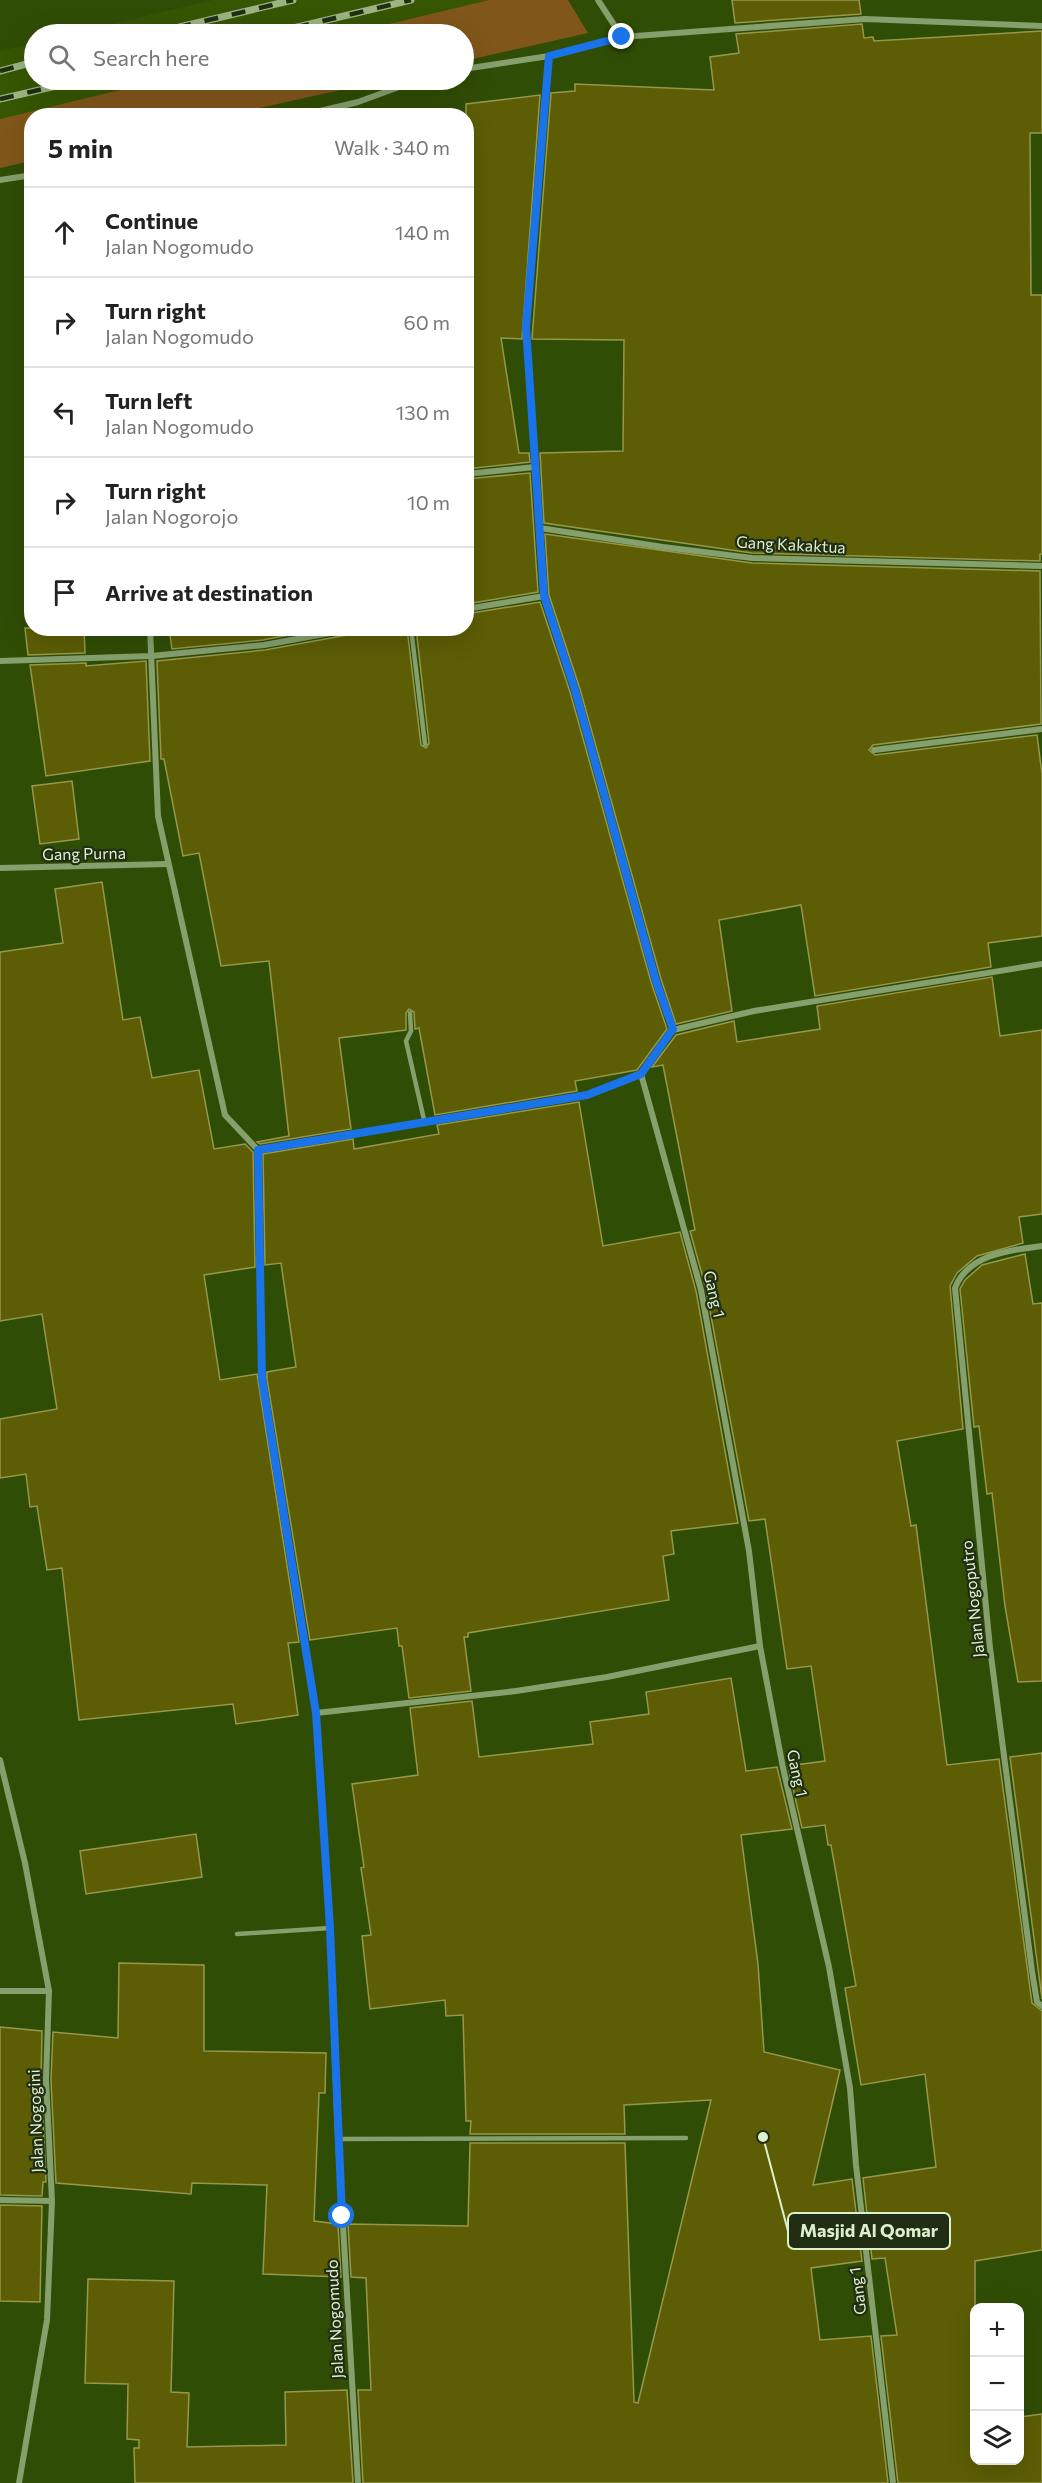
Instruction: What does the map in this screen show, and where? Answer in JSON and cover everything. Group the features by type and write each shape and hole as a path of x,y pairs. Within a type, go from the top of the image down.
{"street":[{"path":"598,0 622,37"},
{"path":"474,67 549,56 622,37 865,19 1042,26"},
{"path":"549,56 526,327 544,596 575,690 656,981 673,1029"},
{"path":"333,108 391,90"},
{"path":"0,180 24,176"},
{"path":"474,473 535,467"},
{"name":"Gang Kakaktua","path":"540,528 663,548 752,558 1042,566"},
{"path":"474,608 544,596"},
{"path":"150,636 158,816 168,864 225,1115 258,1150 425,1124 587,1095 641,1074 673,1029 754,1011 1042,964"},
{"path":"0,661 151,656 264,645 313,636"},
{"path":"874,750 1042,729"},
{"name":"Gang Purna","path":"0,868 168,864"},
{"name":"Gang 1","path":"641,1074 701,1290 749,1551 760,1646 783,1768 829,1967 850,2088 856,2166 893,2483"},
{"name":"Jalan Nogomudo","path":"258,1150 262,1379 316,1713 330,1928 338,2139 358,2483"},
{"name":"Jalan Nogoputro","path":"1042,1246 1010,1250 988,1257 960,1275 955,1288 990,1648 1032,1971 1037,2002 1042,2006"},
{"path":"316,1713 516,1691 595,1679 760,1646"},
{"name":"Jalan Nogogini","path":"0,1760 25,1863 49,1991 46,2080 51,2201 47,2320 20,2483"},
{"path":"0,1991 49,1991"},
{"path":"0,2200 51,2201"}],"lane":[{"path":"412,636 425,744"},
{"path":"410,1013 411,1031 406,1041 425,1124"},
{"path":"237,1934 330,1928"},
{"path":"338,2139 686,2138"}],"shaded area":[{"path":"213,0 489,0 389,24 112,24"},
{"path":"489,0 568,0 588,33 474,59 474,24 389,24"},
{"path":"24,45 24,90 120,90 45,108 24,108 24,113 0,119 0,51"},
{"path":"120,90 340,90 259,108 45,108"},
{"path":"24,113 24,163 0,168 0,119"}],"building":[{"path":"732,0 859,0 861,14 735,23"},
{"path":"862,24 864,38 873,37 874,41 1042,31 1042,133 1030,133 1031,295 1042,295 1042,554 1040,554 1040,561 752,553 544,523 540,453 623,451 624,340 532,339 551,93 575,91 575,84 714,90 710,57 739,53 736,34"},
{"path":"540,95 522,339 501,338 519,453 529,453 530,462 474,468 474,108 466,108 466,104"},
{"path":"530,473 538,592 474,603 474,478"},
{"path":"545,534 752,563 1040,571 1041,724 873,745 869,750 875,755 1037,735 1042,774 1042,936 988,943 991,967 815,996 801,905 719,920 732,1011 676,1024 661,979 580,689 549,595"},
{"path":"540,602 570,692 651,982 667,1029 637,1070 575,1081 577,1091 435,1115 419,1028 415,1029 414,1012 409,1009 406,1013 406,1030 339,1038 351,1129 260,1144 257,1142 289,1136 269,961 221,966 199,853 183,856 164,759 161,759 157,661 265,650 342,636 408,636 421,745 426,748 429,743 417,636 474,636 474,613"},
{"path":"26,636 84,636 85,653 28,655"},
{"path":"170,636 284,636 263,640 172,649"},
{"path":"146,661 150,761 46,776 30,665 86,663 86,666"},
{"path":"72,781 79,839 40,844 32,786"},
{"path":"102,882 123,1020 140,1017 152,1078 199,1070 214,1149 245,1144 253,1152 255,1267 204,1275 220,1380 257,1374 299,1642 288,1643 298,1715 236,1724 233,1704 79,1720 62,1568 47,1570 37,1506 30,1507 26,1474 0,1478 0,1419 57,1409 42,1314 0,1321 0,952 63,943 55,889"},
{"path":"992,977 1000,1036 1042,1030 1042,1214 1019,1217 1023,1243 977,1256 957,1273 950,1286 963,1429 897,1441 911,1526 916,1525 947,1765 999,1759 1032,2003 1042,2011 1042,2250 975,2261 975,2303 970,2303 970,2465 1024,2465 1024,2416 1042,2414 1042,2483 898,2483 881,2336 897,2335 885,2258 872,2259 863,2178 936,2167 925,2074 861,2085 845,1988 856,1986 831,1845 828,1845 825,1825 802,1828 788,1766 825,1761 811,1666 787,1669 765,1519 749,1521 706,1289 690,1231 695,1230 663,1065 652,1067 676,1035 734,1021 737,1042 820,1029 817,1006"},
{"path":"579,1102 603,1246 680,1232 696,1291 738,1523 671,1531 674,1554 663,1556 669,1600 468,1633 468,1637 464,1637 471,1691 409,1698 402,1646 399,1646 397,1628 310,1640 267,1379 267,1372 296,1367 281,1263 265,1265 263,1154 353,1139 354,1149 439,1134 437,1125"},
{"path":"1025,1254 1033,1304 1042,1303 1042,1681 1018,1682 1005,1606 992,1493 987,1494 979,1426 974,1427 960,1289 965,1280 982,1265"},
{"path":"731,1678 746,1771 777,1767 792,1829 741,1835 758,1964 764,2052 840,2070 813,2185 852,2179 862,2261 811,2268 820,2340 871,2336 888,2483 363,2483 358,2390 371,2390 366,2278 351,2277 348,2224 468,2226 470,2143 625,2143 634,2402 638,2403 711,2100 624,2105 625,2134 470,2134 471,2121 466,2121 463,2015 446,2016 445,2000 370,2009 362,1936 371,1935 352,1784 418,1775 410,1708 472,1701 479,1757 593,1744 590,1722 649,1714 646,1692"},
{"path":"1042,1753 1042,1999 1010,1757"},
{"path":"196,1834 202,1877 86,1894 80,1851"},
{"path":"119,1963 204,1965 204,2051 326,2053 325,2093 319,2093 314,2221 338,2224 341,2277 263,2274 267,2185 192,2183 191,2194 56,2183 51,2080 53,2032 118,2038"},
{"path":"0,2027 42,2031 41,2080 46,2182 43,2182 42,2196 0,2195"},
{"path":"0,2205 42,2206 40,2302 0,2301"},
{"path":"88,2279 174,2281 171,2392 189,2393 187,2447 286,2445 285,2392 347,2390 353,2483 135,2483 134,2448 139,2448 139,2440 127,2439 128,2384 85,2383"}],"railway":[{"path":"192,24 293,0"},
{"path":"310,24 411,0"},
{"path":"0,71 24,65"},
{"path":"0,99 39,90"}],"place":[{"name":"Masjid Al Qomar","path":"763,2137"}],"route":[{"path":"342,2216 330,1928 316,1713 262,1379 258,1150 587,1095 641,1074 673,1029 656,981 575,690 544,596 526,327 549,56 622,37"}]}
